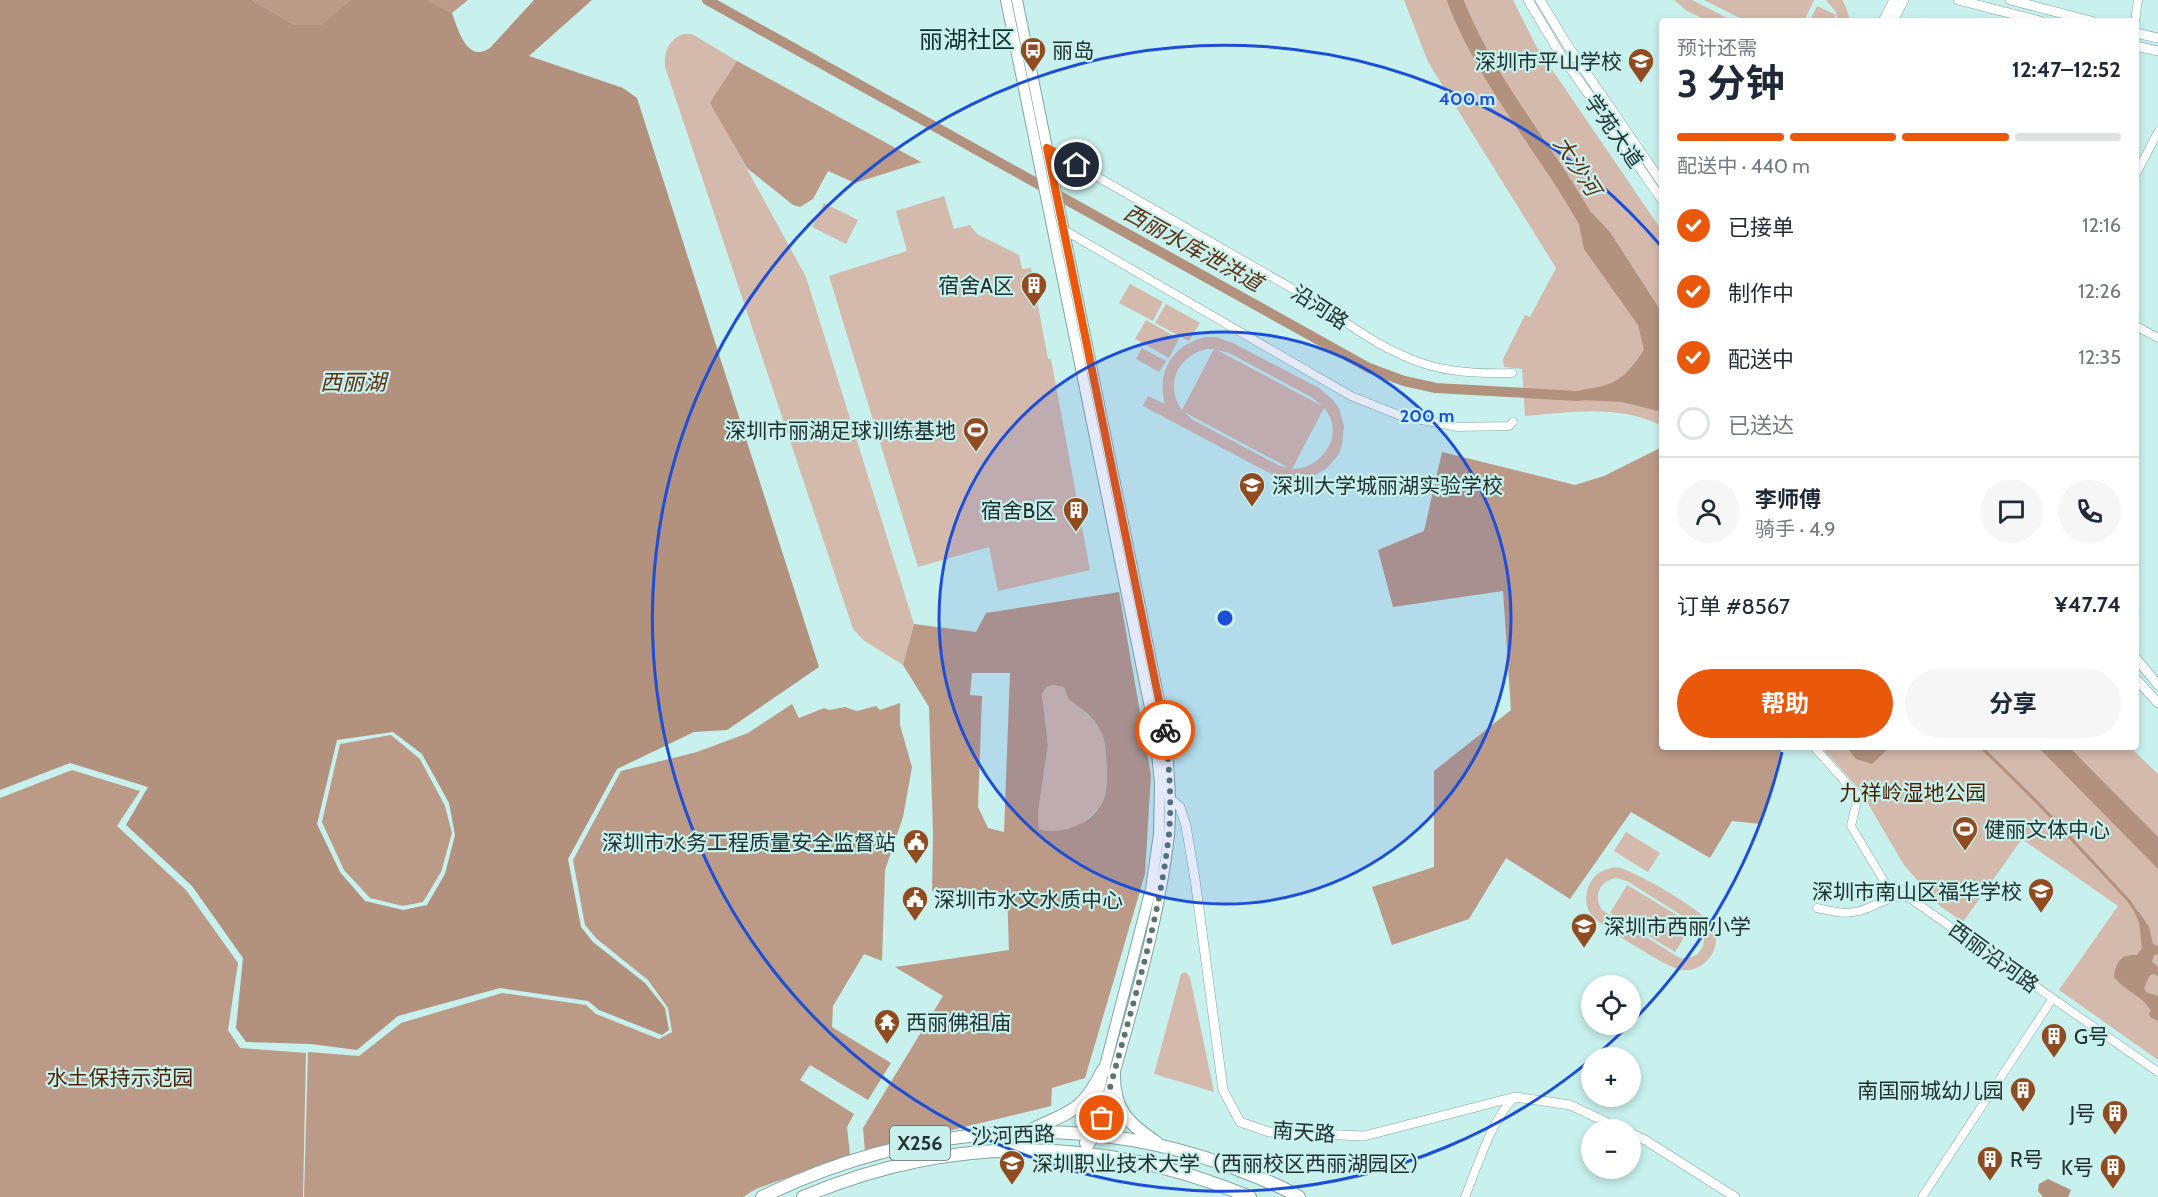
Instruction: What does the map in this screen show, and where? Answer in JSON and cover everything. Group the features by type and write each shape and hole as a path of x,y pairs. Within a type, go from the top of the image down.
{"main road":[{"path":"1006,0 1052,197 1155,732 1160,784 1158,834 1150,890 1108,1071 1077,1108 1027,1132"},
{"path":"1017,0 1042,149"},
{"path":"1052,197 1064,230 1165,730 1170,799 1169,833 1160,891 1091,1135 1084,1152"},
{"path":"1108,1071 1116,1102 1123,1114 1132,1125 1160,1146"},
{"name":"沙河西路","path":"762,1197 819,1172 889,1149 968,1135 1027,1132 1091,1135 1160,1146 1229,1166 1286,1189 1299,1197"},
{"name":"沙河西路","path":"802,1197 868,1173 944,1156 1042,1149 1130,1159 1181,1172 1250,1197"}],"street":[{"name":"学苑大道","path":"1528,0 1559,52 1659,196"},
{"name":"学苑大道","path":"1540,0 1568,46 1659,179"},
{"path":"1885,18 1894,0"},
{"path":"1895,18 1904,0"},
{"path":"1958,0 2028,18"},
{"path":"2010,0 2079,18"},
{"path":"2135,18 2138,0"},
{"path":"2139,34 2158,38"},
{"path":"2139,47 2158,51"},
{"path":"2139,168 2158,132"},
{"name":"沿河路","path":"1042,149 1300,293 1363,336 1392,351 1424,364 1452,371 1512,372"},
{"path":"1064,230 1351,396 1401,416 1458,427 1509,426 1513,422"},
{"path":"2139,328 2158,338"},
{"path":"2139,662 2158,685"},
{"path":"2139,682 2158,703"},
{"path":"1816,908 1842,913 1852,912 1870,908 1893,896 1851,826 1858,796 1817,750"},
{"name":"南天路","path":"1170,799 1180,807 1186,826 1223,1090 1240,1122 1269,1132 1364,1136 1515,1096 1570,1105 1600,1119"},
{"name":"西丽沿河路","path":"1893,896 1908,897 1914,900 2158,1072"},
{"path":"1922,1197 2053,998"},
{"path":"1465,1197 1497,1121 1505,1106 1515,1096"},
{"path":"1641,1138 1735,1197"}],"green space":[{"path":"252,0 350,0 323,25 295,25"},
{"path":"428,0 468,0 452,13"},
{"path":"1404,0 1513,0 1536,46 1659,227 1659,425 1646,419 1612,412 1525,416 1522,369 1504,367 1503,359 1525,315 1530,317 1556,268 1428,62"},
{"path":"1674,0 1692,0 1727,18 1702,18 1687,11"},
{"path":"1704,0 1814,0 1805,18 1740,18"},
{"path":"1826,0 1842,0 1849,18 1837,18 1836,12"},
{"path":"1817,6 1836,15 1834,18 1811,18"},
{"path":"684,34 692,34 737,61 711,103 806,277 914,624 903,665 863,640 853,629 665,67 668,46"},
{"path":"737,61 921,162 855,183 828,171 813,199 800,207 793,205 747,168 710,103"},
{"name":"深圳市丽湖足球训练基地","path":"944,196 954,229 970,225 977,234 1019,255 1022,269 1031,268 1048,359 1051,359 1090,570 998,591 989,547 918,567 829,276 907,251 896,211"},
{"path":"824,203 858,220 846,244 812,227"},
{"path":"1130,284 1163,302 1153,321 1119,303"},
{"path":"1166,304 1200,323 1189,341 1155,323"},
{"path":"1146,320 1179,339 1169,358 1135,339"},
{"path":"1216,337 1233,343 1319,388 1333,400 1339,408 1344,426 1339,454 1326,469 1308,479 1301,490 1143,406 1148,396 1165,404 1163,381 1165,371 1176,353 1194,341","holes":["1214,349 1182,410 1174,391 1174,381 1182,364 1197,352","1217,350 1229,353 1313,398 1322,406","1324,408 1333,428 1328,448 1313,463 1292,469","1184,412 1289,468 1278,465 1193,420"]},
{"path":"1142,348 1166,361 1159,372 1136,359"},
{"path":"1659,448 1659,750 1781,750 1761,824 1732,821 1710,858 1631,812 1570,899 1506,858 1469,919 1392,945 1372,887 1434,867 1434,771 1511,710 1503,591 1393,607 1378,550 1424,531 1442,452 1575,485 1604,476"},
{"path":"1119,592 1151,775 1145,874 1085,1078 1052,1088 1051,1106 865,1151 863,1128 943,996 895,967 1009,950 1007,893 932,891 933,833 929,707 903,665 914,624 976,632 986,613","holes":["972,673 1010,673 1004,832 988,828 978,807 982,696 970,695","1053,685 1064,687 1068,699 1097,724 1103,736 1107,769 1105,796 1092,816 1076,826 1048,831 1039,829 1038,813 1048,745 1042,694 1046,687"]},
{"path":"1053,685 1064,687 1068,699 1083,710 1097,725 1103,736 1107,779 1105,796 1100,806 1082,823 1060,832 1039,829 1038,813 1048,745 1042,694 1046,687"},
{"path":"900,703 900,725 912,767 903,817 885,870 882,961 864,954 833,1006 832,1027 891,1063 868,1100 810,1065 800,1080 854,1114 847,1127 850,1155 756,1189 743,1197 304,1197 308,1052 359,1056 401,1023 502,993 586,1005 596,1014 659,1039 672,1032 668,1008 648,980 597,939 585,925 573,860 621,771 697,752 748,733 792,704 799,718 824,708 829,710 845,707 857,711 876,706 880,710"},
{"path":"391,735 420,759 445,806 452,833 441,872 423,902 403,906 370,898 344,870 322,822 340,744"},
{"name":"九祥岭湿地公园","path":"1824,750 2133,750 2158,774 2158,1060 2059,990 2118,906 2022,839 1963,922 1940,906 1904,865 1860,790"},
{"name":"水土保持示范园","path":"72,770 140,791 117,826 186,890 238,963 228,1030 240,1048 306,1053 303,1197 0,1197 0,798"},
{"path":"1626,832 1660,853 1648,872 1614,851"},
{"path":"1616,867 1652,883 1683,901 1707,919 1716,935 1716,944 1708,960 1693,969 1675,968 1658,960 1593,917 1587,905 1588,887 1598,874","holes":["1616,878 1627,881 1700,927 1704,939 1698,954 1693,957 1680,958 1602,910 1598,895 1605,882"]},
{"path":"1627,885 1692,924 1675,952 1610,913"},
{"path":"1185,972 1190,977 1214,1092 1154,1074 1181,974"}],"water":[{"name":"西丽湖","path":"0,0 252,0 295,25 322,25 350,0 428,0 452,13 469,48 475,52 482,52 490,48 534,0 592,0 529,56 623,88 637,98 819,667 727,730 694,732 617,769 568,859 581,927 593,942 645,983 665,1008 669,1030 662,1035 599,1010 588,1001 500,988 398,1016 357,1050 311,1044 246,1042 236,1028 243,958 192,886 126,825 148,787 70,763 0,790","holes":["393,732 422,754 449,803 455,835 445,874 427,905 403,910 365,901 340,872 317,824 337,740"]},
{"path":"1586,212 1592,213 1610,232 1659,308 1659,411 1622,402 1582,400 1581,390 1603,386 1618,379 1644,350 1638,325 1584,249 1578,219"},
{"path":"1849,750 1887,750 1872,764 1856,759"},
{"path":"2041,750 2072,750 2158,837 2158,869"},
{"path":"2139,912 2149,927 2153,944 2158,946 2158,954 2154,955 2152,962 2158,967 2158,976 2150,975 2144,988 2146,992 2158,996 2158,1021 2150,1017 2151,1011 2143,1001 2114,977 2120,960 2123,957 2137,955 2142,948 2139,922 2135,914"},
{"path":"2048,1179 2071,1190 2068,1197 2043,1197 2038,1191 2039,1184"}],"waterway":[{"name":"西丽水库泄洪道","path":"707,0 1369,368 1404,381 1436,388 1577,396 1595,394"},
{"name":"大沙河","path":"1455,0 1487,67 1594,233"},
{"path":"1984,750 2038,803 2129,901 2137,913"}],"way so far":[{"path":"1102,1118 1148,946 1160,891 1169,833 1170,783 1165,730"}],"place":[{"name":"丽岛","path":"1033,73"},
{"name":"深圳市平山学校","path":"1641,84"},
{"name":"宿舍A区","path":"1034,308"},
{"name":"深圳市丽湖足球训练基地","path":"976,453"},
{"name":"深圳大学城丽湖实验学校","path":"1252,508"},
{"name":"宿舍B区","path":"1076,533"},
{"name":"健丽文体中心","path":"1965,852"},
{"name":"深圳市水务工程质量安全监督站","path":"916,865"},
{"name":"深圳市南山区福华学校","path":"2041,914"},
{"name":"深圳市水文水质中心","path":"915,922"},
{"name":"深圳市西丽小学","path":"1584,949"},
{"name":"西丽佛祖庙","path":"887,1045"},
{"name":"G号","path":"2054,1059"},
{"name":"南国丽城幼儿园","path":"2023,1113"},
{"name":"J号","path":"2115,1136"},
{"name":"R号","path":"1990,1182"},
{"name":"深圳职业技术大学（西丽校区西丽湖园区）","path":"1012,1186"},
{"name":"K号","path":"2113,1190"}],"district":[{"name":"丽湖社区","path":"967,39"}],"route":[{"path":"1077,165 1047,148 1165,730"}]}
